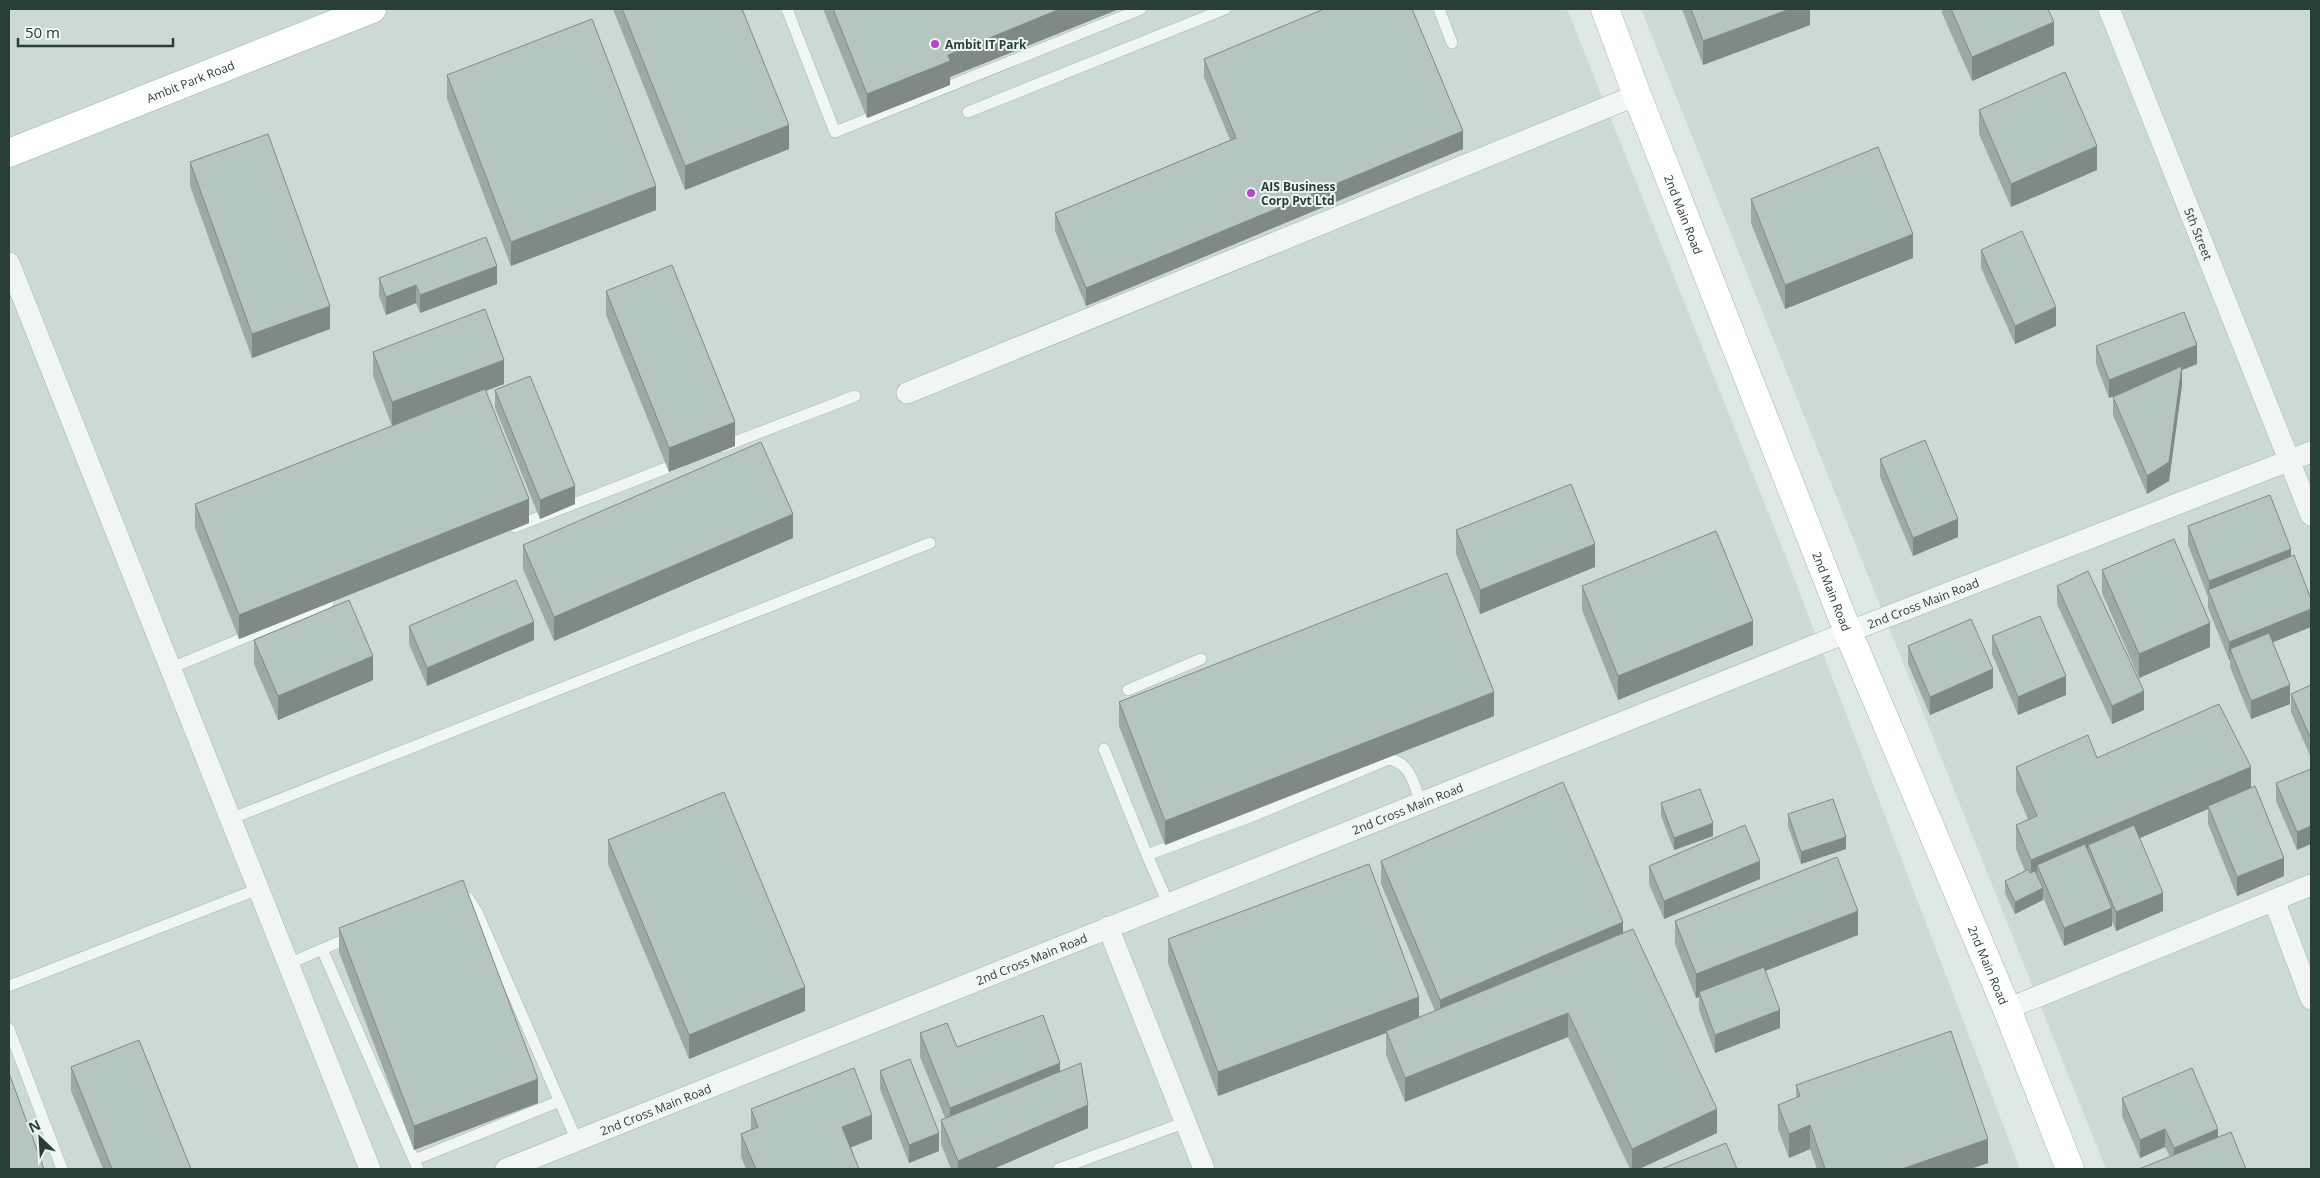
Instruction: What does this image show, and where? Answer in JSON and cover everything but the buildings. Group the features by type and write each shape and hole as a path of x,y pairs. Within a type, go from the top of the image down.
{"main road":[{"name":"2nd Main Road","path":"1605,9 1636,95 1848,632 2007,1009 2070,1169"},
{"name":"Ambit Park Road","path":"9,153 354,12"}],"street":[{"name":"5th Street","path":"2109,9 2311,516"},
{"path":"907,393 1636,95"},
{"path":"9,263 370,1169"},
{"name":"2nd Cross Main Road","path":"506,1169 1848,632 2311,452"},
{"path":"2007,1009 2311,885"},
{"path":"2274,900 2311,999"},
{"path":"1108,927 1204,1169"}],"lane":[{"path":"787,9 835,132 1141,9"},
{"path":"968,112 1225,9"},
{"path":"1439,9 1452,43"},
{"path":"709,452 855,396"},
{"path":"500,533 691,459"},
{"path":"230,819 930,543"},
{"path":"170,668 335,600"},
{"path":"1128,690 1200,659"},
{"path":"1104,749 1168,903"},
{"path":"1147,855 1260,813 1389,759 1400,761 1407,767 1421,802"},
{"path":"9,986 258,889"},
{"path":"449,898 458,896 468,898 476,912 577,1141"},
{"path":"288,964 364,931"},
{"path":"322,949 416,1165 560,1101"},
{"path":"9,1029 62,1169"},
{"path":"1059,1169 1186,1122"}],"shaded area":[{"path":"9,9 1567,9 1788,562 2020,1169 9,1169"},
{"path":"1641,9 2311,9 2311,1169 2106,1169"}],"place":[{"name":"Ambit IT Park","path":"935,44"},
{"name":"AIS Business Corp Pvt Ltd","path":"1251,193"}]}
